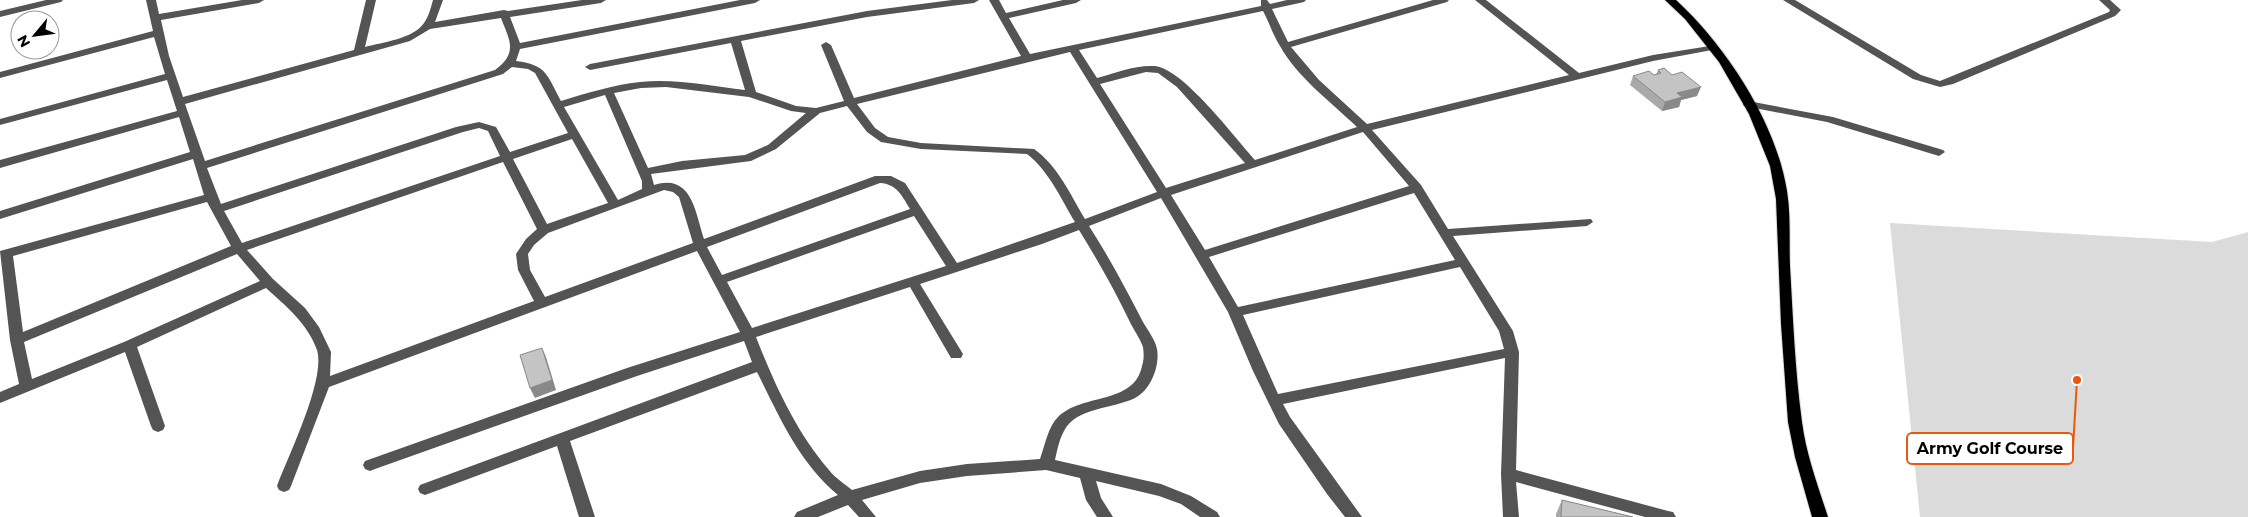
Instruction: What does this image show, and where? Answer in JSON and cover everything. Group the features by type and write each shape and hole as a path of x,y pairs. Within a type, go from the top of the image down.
{"main road":[{"path":"1670,0 1686,13 1739,86 1773,157 1781,192 1788,351 1795,425 1820,517"}],"street":[{"path":"0,14 58,0"},
{"path":"151,0 156,18 157,33 170,76 211,197 230,235 239,248 268,282 300,311 314,330 324,352 323,384 284,486"},
{"path":"156,18 259,0"},
{"path":"359,52 371,0"},
{"path":"0,164 406,39 421,33 429,26 438,0"},
{"path":"429,26 504,13 524,5 601,0"},
{"path":"516,47 755,0"},
{"path":"590,67 868,14 974,0"},
{"path":"994,0 1027,58"},
{"path":"1004,16 1034,4 1076,0"},
{"path":"558,105 608,91 641,85 666,84 751,94 795,109 816,111 851,104 1027,58 1264,4 1301,0"},
{"path":"1286,46 1444,0"},
{"path":"1480,0 1578,77"},
{"path":"1788,0 1917,77 1940,84 1949,82 2112,14 2116,10 2104,0"},
{"path":"1264,4 1286,46 1315,82 1365,128 1417,188 1506,331 1512,352 1508,474 1511,517"},
{"path":"504,13 516,47 516,55 512,64"},
{"path":"0,75 157,33"},
{"path":"736,40 751,94"},
{"path":"826,45 851,104 871,130 884,140 921,146 1030,152 1041,159 1050,170 1109,268 1150,350 1148,374 1143,385 1130,394 1084,409 1063,420 1058,427 1046,464"},
{"path":"370,465 540,403 912,280 1038,241 1164,193 1365,128 1653,58 1712,47"},
{"path":"1073,48 1164,193 1235,312 1274,400 1290,428 1332,490 1354,517"},
{"path":"0,215 484,78 512,64 531,66 539,71 614,204"},
{"path":"1094,82 1148,69 1161,70 1171,76 1189,94 1252,164"},
{"path":"0,122 170,76"},
{"path":"608,91 648,181 648,191"},
{"path":"1748,104 1829,119 1939,152"},
{"path":"644,172 682,165 746,158 772,147 816,111"},
{"path":"219,210 434,137 479,125 492,129 544,230"},
{"path":"17,340 239,248 575,134"},
{"path":"323,384 879,179 891,180 901,186 953,267"},
{"path":"542,303 524,270 522,254 530,242 544,230 664,186 678,189 684,195 700,245 748,334 760,365 794,432 824,474 850,497 868,517"},
{"path":"1202,255 1417,188"},
{"path":"27,386 17,340 3,254 211,197"},
{"path":"720,280 917,211"},
{"path":"1446,233 1587,222"},
{"path":"1235,312 1464,262"},
{"path":"912,280 956,354"},
{"path":"0,398 129,345 268,282"},
{"path":"129,345 158,426"},
{"path":"1274,400 1512,352"},
{"path":"425,489 760,365"},
{"path":"562,438 587,517"},
{"path":"802,517 850,497 920,477 968,470 1046,464 1087,475 1161,490 1186,500 1212,517"},
{"path":"1508,474 1668,517"},
{"path":"1087,475 1094,500 1106,517"}],"shaded area":[{"path":"1890,223 2212,242 2248,232 2248,517 1920,517"}],"building":[{"path":"1664,68 1672,75 1682,72 1701,87 1677,93 1682,97 1665,102 1633,76 1649,71 1654,75 1661,73 1658,70"},
{"path":"542,348 552,380 530,388 520,355"},
{"path":"1562,500 1633,517 1561,517"}],"place":[{"name":"Army Golf Course","path":"2077,380"}]}
